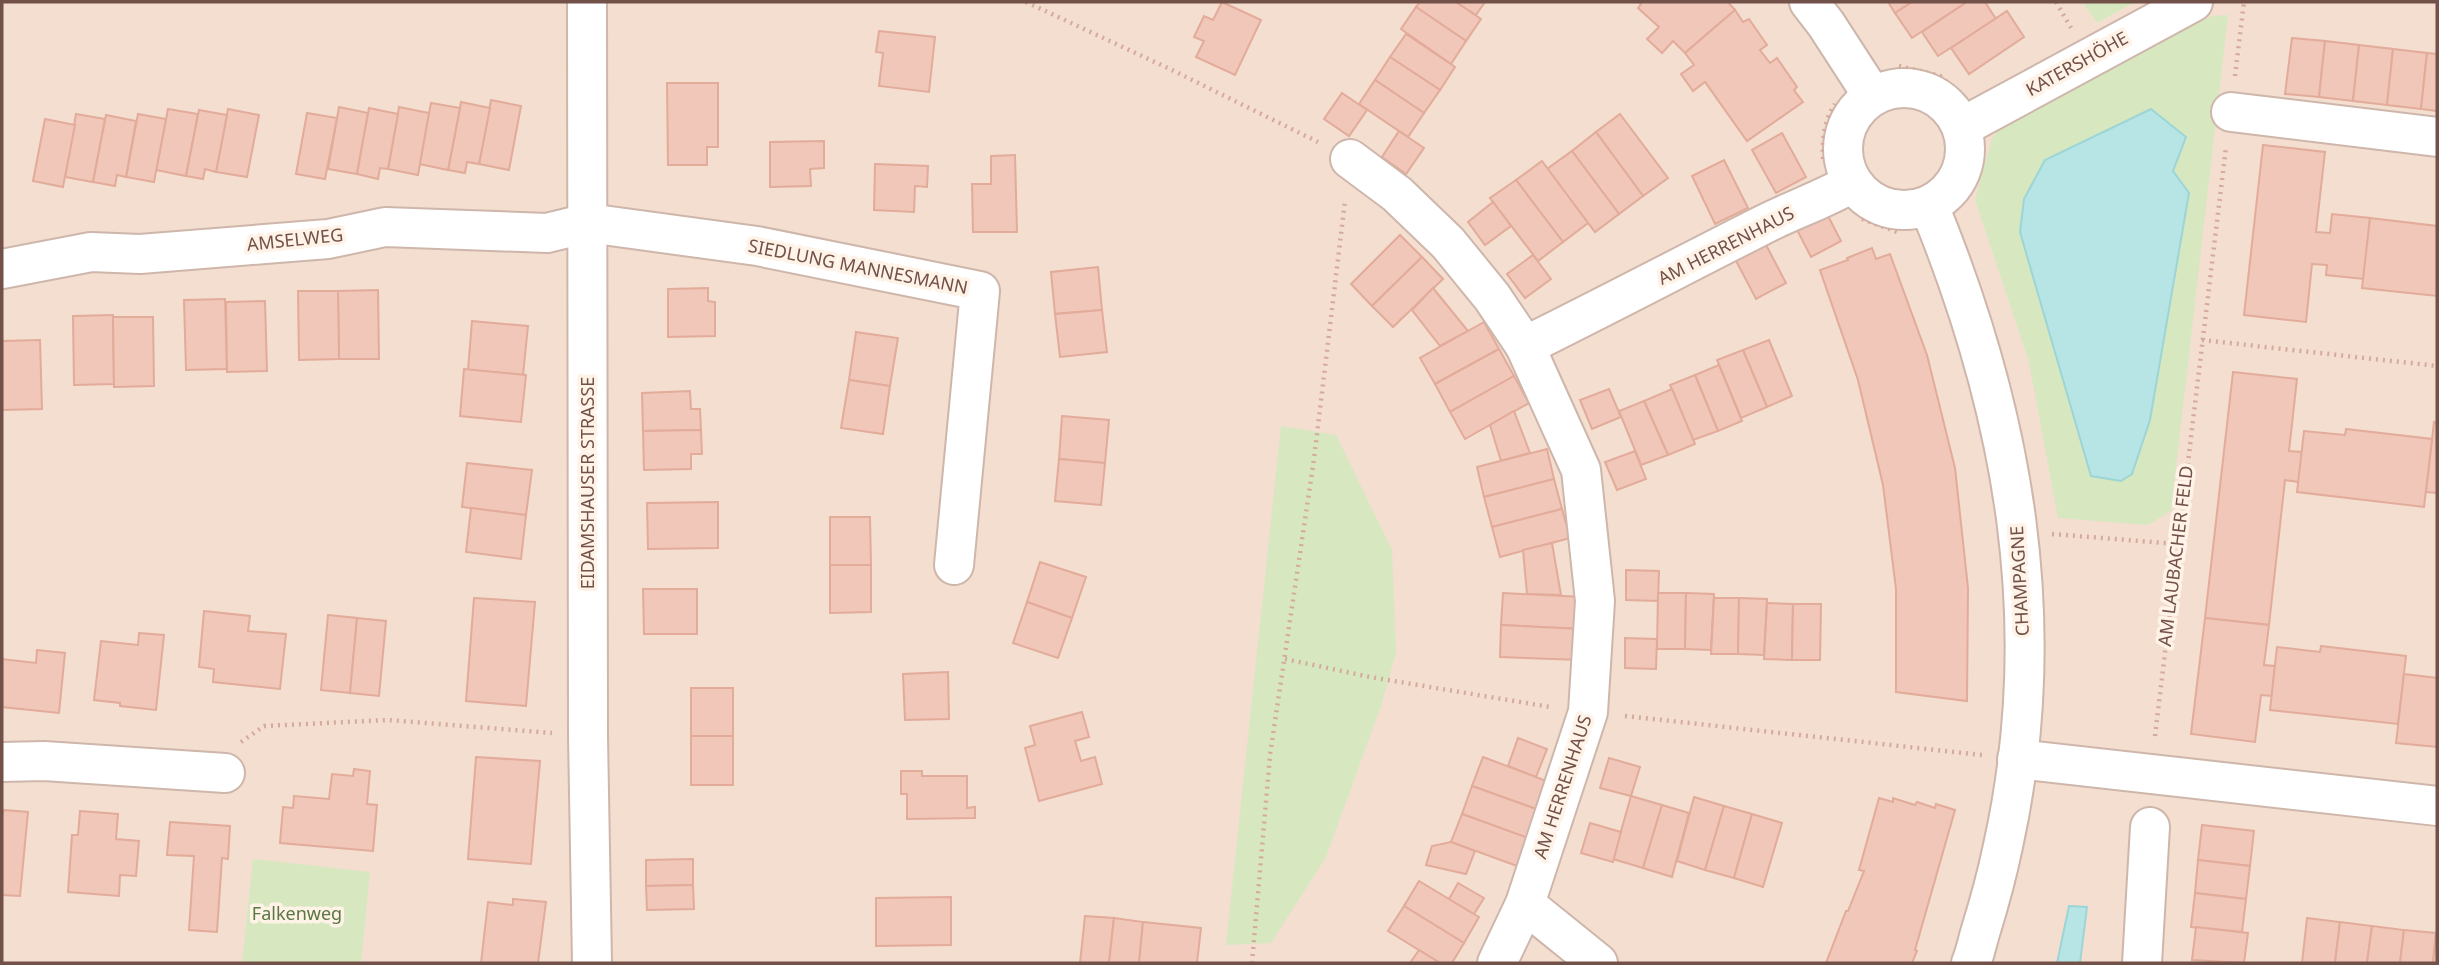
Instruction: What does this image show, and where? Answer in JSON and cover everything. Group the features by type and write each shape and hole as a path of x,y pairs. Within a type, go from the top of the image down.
{"street":[{"name":"EIDAMSHAUSER STRASSE","path":"587,2 588,736 592,963"},
{"path":"1809,2 1872,95"},
{"name":"KATERSHÖHE","path":"1970,123 2193,2"},
{"path":"1892,88 1916,88 1942,100 1970,123 1964,164 1948,193 1929,206 1905,211 1876,205 1843,188 1845,170 1842,138 1858,107 1872,95 1892,88"},
{"path":"2231,112 2437,137"},
{"name":"AM HERRENHAUS","path":"1350,159 1397,194 1447,243 1492,296 1525,346 1581,470 1595,601 1588,712 1525,904 1497,963"},
{"name":"AM HERRENHAUS","path":"1525,346 1659,280 1757,227 1843,188"},
{"name":"CHAMPAGNE","path":"1929,206 1973,323 1996,402 2020,533 2024,607 2024,700 2018,759 2009,822 1994,888 1971,963"},
{"name":"AMSELWEG","path":"2,269 92,252 140,254 328,239 385,227 547,233 588,223"},
{"name":"SIEDLUNG MANNESMANN","path":"588,223 757,246 980,291 954,565"},
{"path":"2018,759 2437,806"},
{"path":"2,762 44,761 213,773"},
{"path":"2142,963 2150,827"},
{"path":"1525,904 1598,963"}],"path":[{"path":"1026,2 1172,70 1350,159 1314,460 1270,755 1252,963"},
{"name":"AM LAUBACHER FELD","path":"2150,773 2244,2"},
{"path":"1898,66 1940,76 1964,97 1970,123"},
{"path":"1834,105 1822,138 1823,165 1843,188"},
{"path":"2202,340 2437,366"},
{"path":"2020,533 2177,544"},
{"path":"1285,659 1381,679 1588,712 2018,759"},
{"path":"213,773 264,726 388,720 588,736"}],"shaded area":[{"path":"2,2 2082,2 2097,23 2135,2 2437,2 2437,963 2,963"}],"green space":[{"path":"2082,2 2135,2 2097,23"},
{"path":"2228,15 2171,511 2148,525 2058,518 2029,362 1975,200 1992,138 2006,122 2212,16"},
{"path":"1281,426 1336,435 1392,550 1396,652 1381,706 1326,857 1271,943 1226,945"},
{"name":"Falkenweg","path":"253,859 370,872 361,963 242,963"}],"water":[{"path":"2151,109 2186,137 2173,171 2189,193 2150,420 2132,474 2121,481 2091,476 2020,232 2024,199 2045,160"},
{"path":"2069,906 2087,907 2080,963 2057,963"}],"building":[{"path":"1222,2 1261,20 1235,75 1196,57 1204,41 1194,37 1204,16 1213,20"},
{"path":"1420,2 1456,2 1481,19 1466,41 1416,7"},
{"path":"1456,2 1485,2 1476,15"},
{"path":"1639,2 1728,2 1735,10 1685,53 1673,41 1662,53 1647,39 1659,27 1638,8 1641,4"},
{"path":"1888,2 1912,2 1895,13"},
{"path":"1912,2 1967,2 1912,38 1895,13"},
{"path":"1967,2 1985,2 1996,19 1938,56 1922,32"},
{"path":"1416,7 1466,41 1451,64 1401,29"},
{"path":"1735,10 1743,22 1749,19 1767,45 1760,50 1770,63 1777,58 1797,87 1794,90 1803,102 1747,141 1705,82 1693,91 1681,74 1694,65 1685,53"},
{"path":"2007,11 2024,37 1969,74 1951,48"},
{"path":"879,31 935,37 929,92 879,86 883,53 876,52"},
{"path":"1406,34 1455,67 1440,90 1390,57"},
{"path":"2292,38 2325,41 2319,97 2285,94"},
{"path":"2325,41 2359,45 2353,101 2319,97"},
{"path":"2359,45 2393,49 2387,105 2353,101"},
{"path":"2393,49 2427,53 2421,109 2387,105"},
{"path":"2427,53 2437,54 2437,111 2421,109"},
{"path":"1390,57 1440,90 1424,113 1375,80"},
{"path":"1375,80 1424,113 1408,137 1359,104"},
{"path":"667,83 718,83 718,147 707,147 707,165 668,165"},
{"path":"1342,93 1367,110 1349,136 1324,119"},
{"path":"491,100 521,106 509,170 479,164"},
{"path":"461,102 490,108 479,164 467,162 465,173 448,170"},
{"path":"431,103 460,108 448,170 419,164"},
{"path":"339,107 368,113 357,174 328,169"},
{"path":"399,107 429,113 418,175 388,169"},
{"path":"369,108 398,114 388,169 380,168 378,179 357,174"},
{"path":"168,109 198,114 186,176 156,170"},
{"path":"228,109 259,115 247,177 216,172"},
{"path":"199,110 227,115 216,172 205,169 203,179 186,176"},
{"path":"307,113 337,118 325,179 296,174"},
{"path":"76,114 105,119 93,182 65,177"},
{"path":"138,114 166,119 154,182 126,177"},
{"path":"1620,114 1668,178 1643,196 1596,132"},
{"path":"106,115 136,121 126,177 117,175 115,186 93,182"},
{"path":"45,119 75,125 63,187 33,181"},
{"path":"1399,131 1424,148 1406,174 1382,157"},
{"path":"1596,132 1643,196 1619,214 1572,151"},
{"path":"1782,133 1806,177 1776,193 1752,150"},
{"path":"824,141 824,168 810,169 811,186 770,187 770,142"},
{"path":"2263,145 2325,152 2316,232 2330,233 2332,214 2370,218 2364,279 2326,275 2327,265 2312,264 2306,322 2244,315"},
{"path":"1572,151 1619,214 1595,232 1547,169"},
{"path":"1015,155 1017,232 973,232 972,184 991,184 991,156"},
{"path":"1724,160 1748,208 1715,224 1692,176"},
{"path":"1542,161 1588,223 1563,242 1516,180"},
{"path":"875,164 928,166 927,187 915,186 914,212 874,210"},
{"path":"1516,180 1563,242 1538,261 1490,198"},
{"path":"1493,202 1511,226 1485,245 1468,222"},
{"path":"1824,208 1841,241 1811,257 1794,224"},
{"path":"2370,218 2437,226 2437,296 2362,288"},
{"path":"1400,235 1422,257 1372,306 1351,284"},
{"path":"1764,241 1786,283 1756,299 1734,257"},
{"path":"1872,248 1876,259 1890,254 1927,355 1955,468 1968,588 1967,701 1896,692 1896,589 1883,485 1858,380 1820,270"},
{"path":"1533,255 1551,279 1525,298 1507,274"},
{"path":"1422,257 1443,279 1393,327 1372,306"},
{"path":"1098,267 1102,310 1055,314 1051,272"},
{"path":"708,288 708,301 715,302 715,336 668,337 668,289"},
{"path":"1433,288 1468,331 1440,346 1412,310"},
{"path":"378,290 379,359 339,359 338,291"},
{"path":"298,291 338,291 339,359 299,360"},
{"path":"225,299 227,369 186,370 184,300"},
{"path":"265,301 267,371 227,372 226,302"},
{"path":"1102,310 1107,352 1060,357 1055,314"},
{"path":"113,315 114,384 74,385 73,316"},
{"path":"113,317 153,317 154,386 114,387"},
{"path":"472,321 528,326 523,375 468,370"},
{"path":"1484,322 1499,349 1435,384 1420,358"},
{"path":"856,332 898,338 890,386 849,380"},
{"path":"40,340 42,409 2,410 2,341"},
{"path":"1769,340 1792,396 1767,407 1743,350"},
{"path":"1499,349 1514,376 1450,412 1435,384"},
{"path":"1743,350 1767,407 1741,418 1717,360"},
{"path":"1719,365 1742,421 1718,431 1695,375"},
{"path":"464,369 526,375 521,422 460,416"},
{"path":"2233,372 2297,379 2289,451 2302,452 2299,482 2285,480 2269,625 2205,618"},
{"path":"1695,375 1718,431 1693,440 1670,385"},
{"path":"1514,376 1529,403 1465,439 1450,412"},
{"path":"849,380 890,386 883,434 841,428"},
{"path":"1609,389 1621,417 1592,429 1580,400"},
{"path":"1672,389 1695,444 1668,455 1644,401"},
{"path":"690,391 691,409 700,409 701,430 643,431 642,393"},
{"path":"1644,401 1668,455 1641,465 1619,411"},
{"path":"1514,411 1530,453 1501,461 1490,425"},
{"path":"1062,416 1109,420 1105,463 1059,459"},
{"path":"2434,422 2437,423 2437,493 2426,492"},
{"path":"2346,429 2432,439 2424,507 2297,492 2304,431 2345,435"},
{"path":"701,430 702,454 691,454 691,469 644,470 643,431"},
{"path":"1547,449 1554,479 1484,497 1477,467"},
{"path":"1635,451 1646,479 1617,490 1605,462"},
{"path":"1059,459 1105,463 1101,505 1055,501"},
{"path":"467,463 532,470 526,515 462,507"},
{"path":"1554,479 1562,509 1492,527 1484,497"},
{"path":"718,502 718,548 648,549 647,503"},
{"path":"471,508 526,515 521,559 466,552"},
{"path":"1562,509 1570,538 1500,557 1492,527"},
{"path":"830,517 870,517 871,565 830,565"},
{"path":"1552,543 1561,595 1527,594 1523,550"},
{"path":"1040,562 1086,577 1072,618 1027,602"},
{"path":"830,565 871,565 871,612 830,613"},
{"path":"1626,570 1659,571 1658,601 1626,600"},
{"path":"643,589 697,589 697,634 644,634"},
{"path":"1503,593 1583,597 1582,629 1501,625"},
{"path":"1658,593 1686,593 1685,649 1657,649"},
{"path":"1686,593 1714,594 1711,650 1685,649"},
{"path":"474,598 535,602 526,706 466,701"},
{"path":"1714,598 1739,598 1738,654 1711,654"},
{"path":"1739,598 1767,599 1764,655 1738,654"},
{"path":"1027,602 1072,618 1058,658 1013,643"},
{"path":"1767,603 1793,604 1792,660 1764,659"},
{"path":"1793,604 1821,604 1820,660 1792,660"},
{"path":"204,611 250,616 248,631 286,634 280,689 213,682 214,669 199,667"},
{"path":"328,615 357,618 350,693 321,690"},
{"path":"357,618 386,621 379,696 350,693"},
{"path":"2205,618 2269,625 2264,665 2275,666 2272,696 2261,695 2255,742 2191,734"},
{"path":"1501,625 1582,629 1580,660 1500,657"},
{"path":"139,633 164,635 156,710 94,700 101,641 138,645"},
{"path":"1625,638 1657,639 1656,669 1625,668"},
{"path":"2321,646 2406,656 2398,724 2270,710 2277,647 2320,652"},
{"path":"37,650 65,653 59,713 2,707 2,659 36,663"},
{"path":"948,672 949,719 905,720 903,674"},
{"path":"2404,674 2437,678 2437,747 2396,743"},
{"path":"691,688 733,688 733,736 691,736"},
{"path":"1082,712 1089,737 1075,741 1081,761 1095,757 1102,784 1039,801 1025,748 1035,745 1030,726"},
{"path":"691,736 733,736 733,785 691,785"},
{"path":"1518,738 1547,749 1536,777 1508,766"},
{"path":"476,757 540,761 531,864 468,859"},
{"path":"1483,757 1549,782 1539,810 1472,786"},
{"path":"1609,758 1640,767 1631,796 1600,788"},
{"path":"354,769 370,771 367,804 377,805 373,851 280,843 283,807 293,808 294,796 329,799 332,774 353,776"},
{"path":"901,771 922,771 922,776 967,776 967,808 975,807 975,818 907,819 907,794 901,794"},
{"path":"1472,786 1539,810 1528,838 1462,814"},
{"path":"1631,796 1662,805 1643,868 1613,859"},
{"path":"1694,797 1724,806 1705,870 1677,861"},
{"path":"1879,798 1893,802 1893,798 1915,805 1917,802 1935,808 1936,804 1955,810 1915,950 1917,951 1912,963 1826,963 1864,871 1859,870"},
{"path":"1662,805 1689,813 1672,877 1643,868"},
{"path":"1724,806 1752,814 1734,878 1705,870"},
{"path":"4,810 28,812 20,896 2,895"},
{"path":"80,811 118,814 116,839 139,841 136,876 120,875 119,896 68,892 72,835 78,835"},
{"path":"1462,814 1528,838 1517,866 1451,842"},
{"path":"1752,814 1782,823 1763,887 1734,878"},
{"path":"170,822 230,826 228,859 222,858 217,932 189,930 194,856 167,855"},
{"path":"1590,823 1621,832 1613,862 1581,853"},
{"path":"2202,825 2254,831 2250,866 2198,860"},
{"path":"1451,842 1475,851 1466,874 1426,865 1432,846"},
{"path":"693,859 693,885 646,886 646,860"},
{"path":"2198,860 2250,866 2246,899 2195,893"},
{"path":"1419,881 1479,917 1464,943 1404,906"},
{"path":"1458,883 1484,898 1474,914 1449,899"},
{"path":"693,885 694,909 647,910 646,886"},
{"path":"2195,893 2246,899 2242,932 2191,927"},
{"path":"951,897 951,945 876,946 876,898"},
{"path":"513,899 546,902 538,963 481,963 488,902 513,905"},
{"path":"1404,906 1464,943 1452,963 1440,963 1388,931"},
{"path":"1085,916 1114,918 1109,963 1080,963"},
{"path":"1114,918 1143,922 1139,963 1109,963"},
{"path":"2307,918 2340,922 2335,963 2302,963"},
{"path":"1143,922 1201,928 1197,963 1139,963"},
{"path":"2340,922 2372,926 2367,963 2335,963"},
{"path":"2372,926 2404,930 2400,963 2367,963"},
{"path":"2196,927 2248,933 2244,963 2192,960"},
{"path":"2404,930 2436,933 2433,963 2400,963"},
{"path":"2436,933 2437,963 2433,963"},
{"path":"1419,950 1440,963 1410,963"}]}
